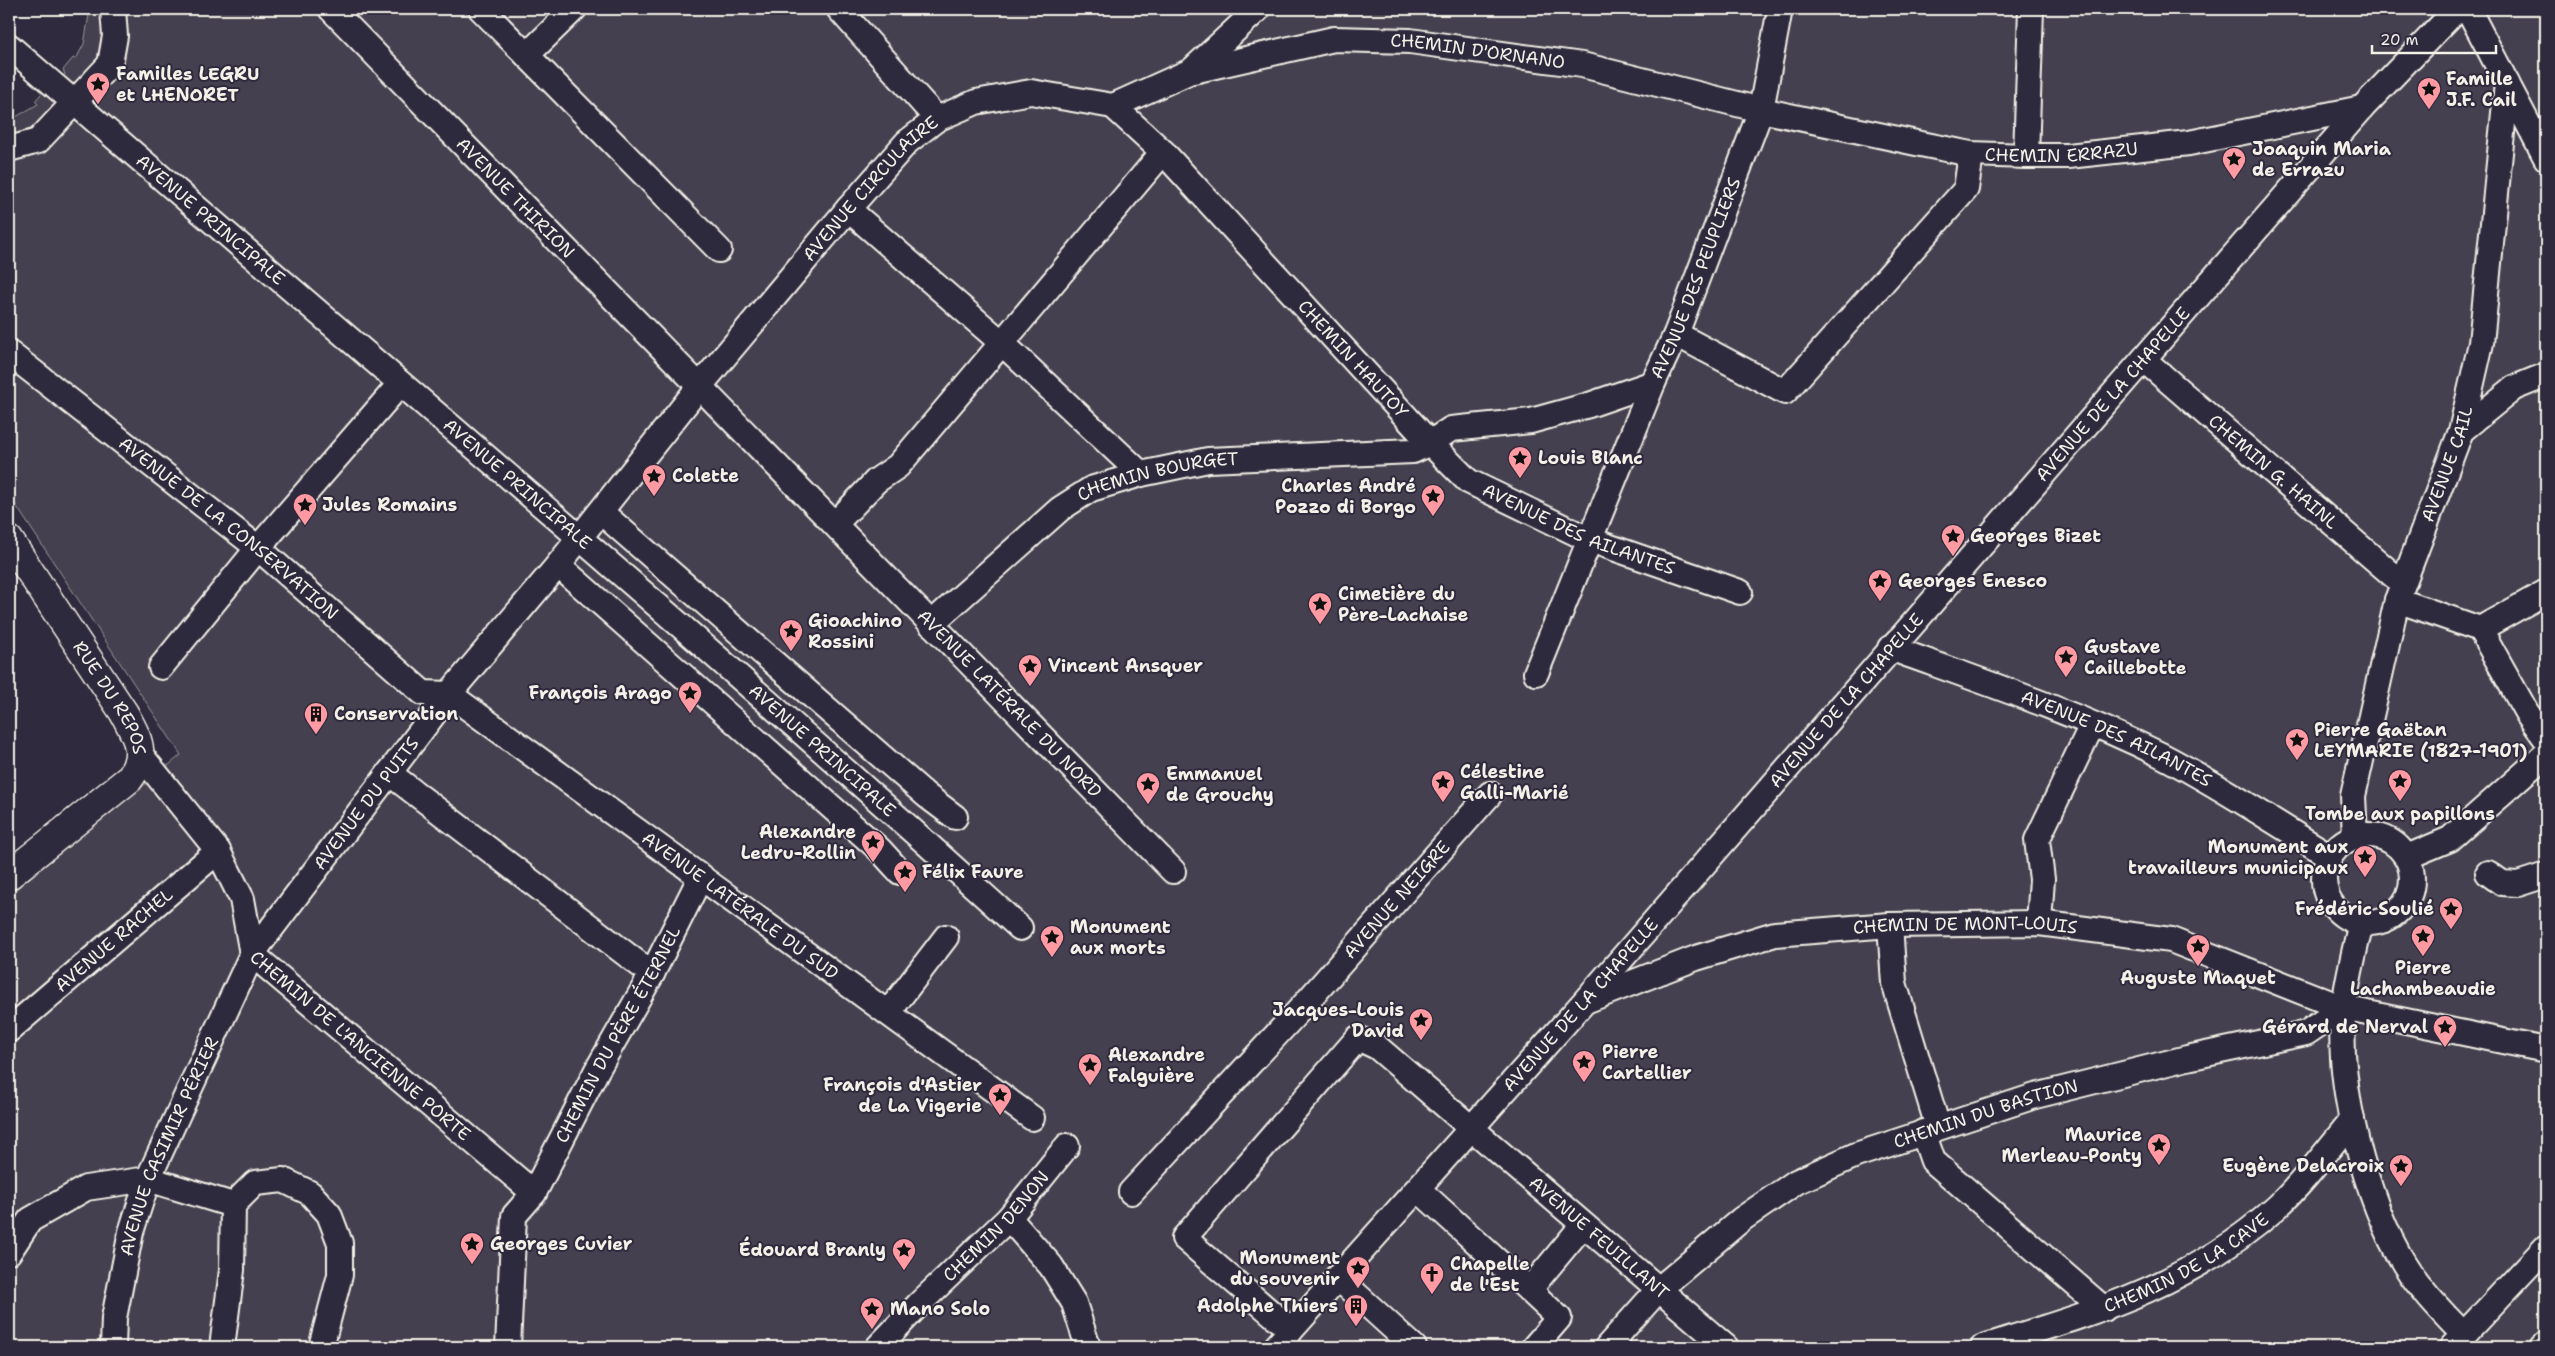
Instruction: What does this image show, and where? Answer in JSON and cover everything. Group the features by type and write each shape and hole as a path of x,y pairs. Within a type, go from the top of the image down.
{"street":[{"name":"RUE DU REPOS","path":"9,540 124,713 136,737 140,754 138,768 129,779 9,875"}],"lane":[{"path":"9,149 38,141 110,64 115,36 113,9"},
{"name":"AVENUE THIRION","path":"331,9 699,387"},
{"path":"481,9 719,250"},
{"path":"526,55 574,9"},
{"path":"839,9 937,119"},
{"path":"1113,106 1191,71 1258,9"},
{"name":"AVENUE DES PEUPLIERS","path":"1590,540 1676,334 1761,110 1780,9"},
{"path":"2026,156 2030,9"},
{"name":"AVENUE DE LA CHAPELLE","path":"1282,1342 1337,1277 1584,1002 1890,648 2144,360 2362,108 2457,9"},
{"path":"2468,9 2546,158"},
{"name":"CHEMIN D'ORNANO","path":"1191,71 1334,39 1410,41 1582,65 1761,110"},
{"name":"AVENUE PRINCIPALE","path":"9,46 579,539 904,823 1020,928"},
{"name":"AVENUE CAIL","path":"2355,836 2353,796 2399,591 2461,431 2481,343 2507,83"},
{"name":"AVENUE CIRCULAIRE","path":"579,539 602,513 699,387 848,209 907,142 937,119 976,102 1032,92 1113,106"},
{"name":"CHEMIN HAUTOY","path":"1113,106 1162,152 1430,443"},
{"name":"CHEMIN ERRAZU","path":"1761,110 1971,154 2068,156 2190,143 2362,108"},
{"path":"835,524 876,481 898,466 1162,152"},
{"path":"1676,334 1785,392 1966,189 1971,154"},
{"path":"848,209 1002,343 1141,474"},
{"name":"AVENUE DE LA CONSERVATION","path":"9,353 258,548 423,693 449,694"},
{"name":"CHEMIN G. HAINL","path":"2144,360 2399,591"},
{"path":"2461,431 2514,388 2546,375"},
{"path":"1430,443 1452,429 1531,421 1589,405 1654,383"},
{"path":"161,667 258,548 400,384"},
{"name":"AVENUE LATÉRALE DU NORD","path":"699,387 1173,871"},
{"name":"CHEMIN BOURGET","path":"931,624 1060,509 1090,489 1141,474 1208,460 1414,452 1430,443"},
{"name":"AVENUE DES AILANTES","path":"1430,443 1468,481 1590,540 1740,592"},
{"name":"AVENUE PRINCIPALE","path":"602,513 904,823 900,872"},
{"name":"AVENUE DU PUITS","path":"252,954 449,694 579,539"},
{"path":"1536,673 1590,540"},
{"name":"AVENUE PRINCIPALE","path":"558,565 904,823 954,817"},
{"path":"2399,591 2480,629 2527,713 2546,739"},
{"path":"2480,629 2546,592"},
{"name":"AVENUE DES AILANTES","path":"1890,648 2028,699 2160,755 2224,790 2330,856"},
{"name":"AVENUE LATÉRALE DU SUD","path":"449,694 1032,1118"},
{"path":"2039,923 2042,879 2037,840 2092,725"},
{"name":"CHEMIN DE L'ANCIENNE PORTE","path":"140,754 218,851 242,899 252,954 534,1193"},
{"path":"2406,857 2450,839 2546,754"},
{"path":"389,773 652,974"},
{"name":"AVENUE NEIGRE","path":"1131,1192 1304,1005 1490,794"},
{"path":"2355,836 2380,836 2396,844 2406,857 2412,883 2407,900 2395,914 2370,923 2361,922 2338,911 2328,898 2324,881 2330,856 2336,848 2355,836"},
{"name":"AVENUE RACHEL","path":"9,1030 218,851"},
{"path":"2488,873 2502,883 2518,884 2546,875"},
{"name":"CHEMIN DU PÈRE ÉTERNEL","path":"508,1347 514,1216 534,1193 597,1070 652,974 701,876"},
{"path":"2361,922 2343,1008 2343,1054 2352,1120 2382,1224 2406,1267 2436,1306 2458,1341 2546,1247"},
{"name":"CHEMIN DE MONT-LOUIS","path":"1584,1002 1696,958 1776,934 1890,925 2039,923 2171,940 2343,1008 2546,1050"},
{"path":"1890,925 1894,983 1930,1130 1933,1160 2104,1309"},
{"path":"888,1013 946,937"},
{"name":"AVENUE CASIMIR PÉRIER","path":"113,1347 114,1318 129,1242 148,1179 252,954"},
{"name":"CHEMIN DU BASTION","path":"1607,1347 1659,1289 1742,1219 1796,1182 1856,1154 2064,1089 2187,1058 2306,1033 2343,1008"},
{"path":"1282,1342 1184,1238 1358,1038 1377,1048 1472,1127"},
{"name":"CHEMIN DE LA CAVE","path":"1983,1347 2104,1309 2180,1276 2214,1257 2248,1232 2278,1206 2352,1120"},
{"name":"AVENUE FEUILLANT","path":"1472,1127 1726,1347"},
{"name":"CHEMIN DENON","path":"878,1347 920,1303 1009,1218 1067,1146"},
{"path":"9,1252 30,1220 86,1188 148,1179 234,1205"},
{"path":"222,1347 232,1270 234,1205 256,1184 283,1180 310,1193 329,1214 340,1243 340,1275 321,1347"},
{"path":"1418,1189 1559,1318 1534,1347"},
{"path":"1009,1218 1051,1266 1074,1303 1087,1347"},
{"path":"1529,1290 1583,1225"},
{"path":"1337,1277 1414,1347"},
{"path":"2542,1347 2546,1343"}],"shaded area":[{"name":"Cimetière du Père-Lachaise","path":"90,9 2546,9 2546,1347 9,1347 9,895 181,755 9,495 9,121 38,104 35,101 46,88 50,91 65,74 63,70 73,58 76,59 84,44"}],"place":[{"name":"Familles LEGRU et LHENORET","path":"98,105"},
{"name":"Famille J.F. Cail","path":"2429,110"},
{"name":"Joaquin Maria de Errazu","path":"2234,180"},
{"name":"Louis Blanc","path":"1520,479"},
{"name":"Colette","path":"654,497"},
{"name":"Charles André Pozzo di Borgo","path":"1433,517"},
{"name":"Jules Romains","path":"305,526"},
{"name":"Georges Bizet","path":"1953,557"},
{"name":"Georges Enesco","path":"1880,602"},
{"name":"Cimetière du Père-Lachaise","path":"1320,625"},
{"name":"Gioachino Rossini","path":"791,652"},
{"name":"Gustave Caillebotte","path":"2066,678"},
{"name":"Vincent Ansquer","path":"1030,687"},
{"name":"François Arago","path":"690,714"},
{"name":"Conservation","path":"316,735"},
{"name":"Pierre Gaëtan LEYMARIE (1827-1901)","path":"2297,761"},
{"name":"Tombe aux papillons","path":"2400,802"},
{"name":"Célestine Galli-Marié","path":"1443,803"},
{"name":"Emmanuel de Grouchy","path":"1148,805"},
{"name":"Alexandre Ledru-Rollin","path":"873,863"},
{"name":"Monument aux travailleurs municipaux","path":"2365,878"},
{"name":"Félix Faure","path":"905,893"},
{"name":"Frédéric Soulié","path":"2451,930"},
{"name":"Pierre Lachambeaudie","path":"2423,957"},
{"name":"Monument aux morts","path":"1052,958"},
{"name":"Auguste Maquet","path":"2198,967"},
{"name":"Jacques-Louis David","path":"1421,1041"},
{"name":"Gérard de Nerval","path":"2445,1048"},
{"name":"Pierre Cartellier","path":"1584,1083"},
{"name":"Alexandre Falguière","path":"1090,1086"},
{"name":"François d'Astier de La Vigerie","path":"1000,1116"},
{"name":"Maurice Merleau-Ponty","path":"2159,1166"},
{"name":"Eugène Delacroix","path":"2401,1187"},
{"name":"Georges Cuvier","path":"472,1265"},
{"name":"Édouard Branly","path":"904,1271"},
{"name":"Monument du souvenir","path":"1358,1289"},
{"name":"Chapelle de l'Est","path":"1432,1295"},
{"name":"Adolphe Thiers","path":"1356,1327"},
{"name":"Mano Solo","path":"872,1330"}]}
